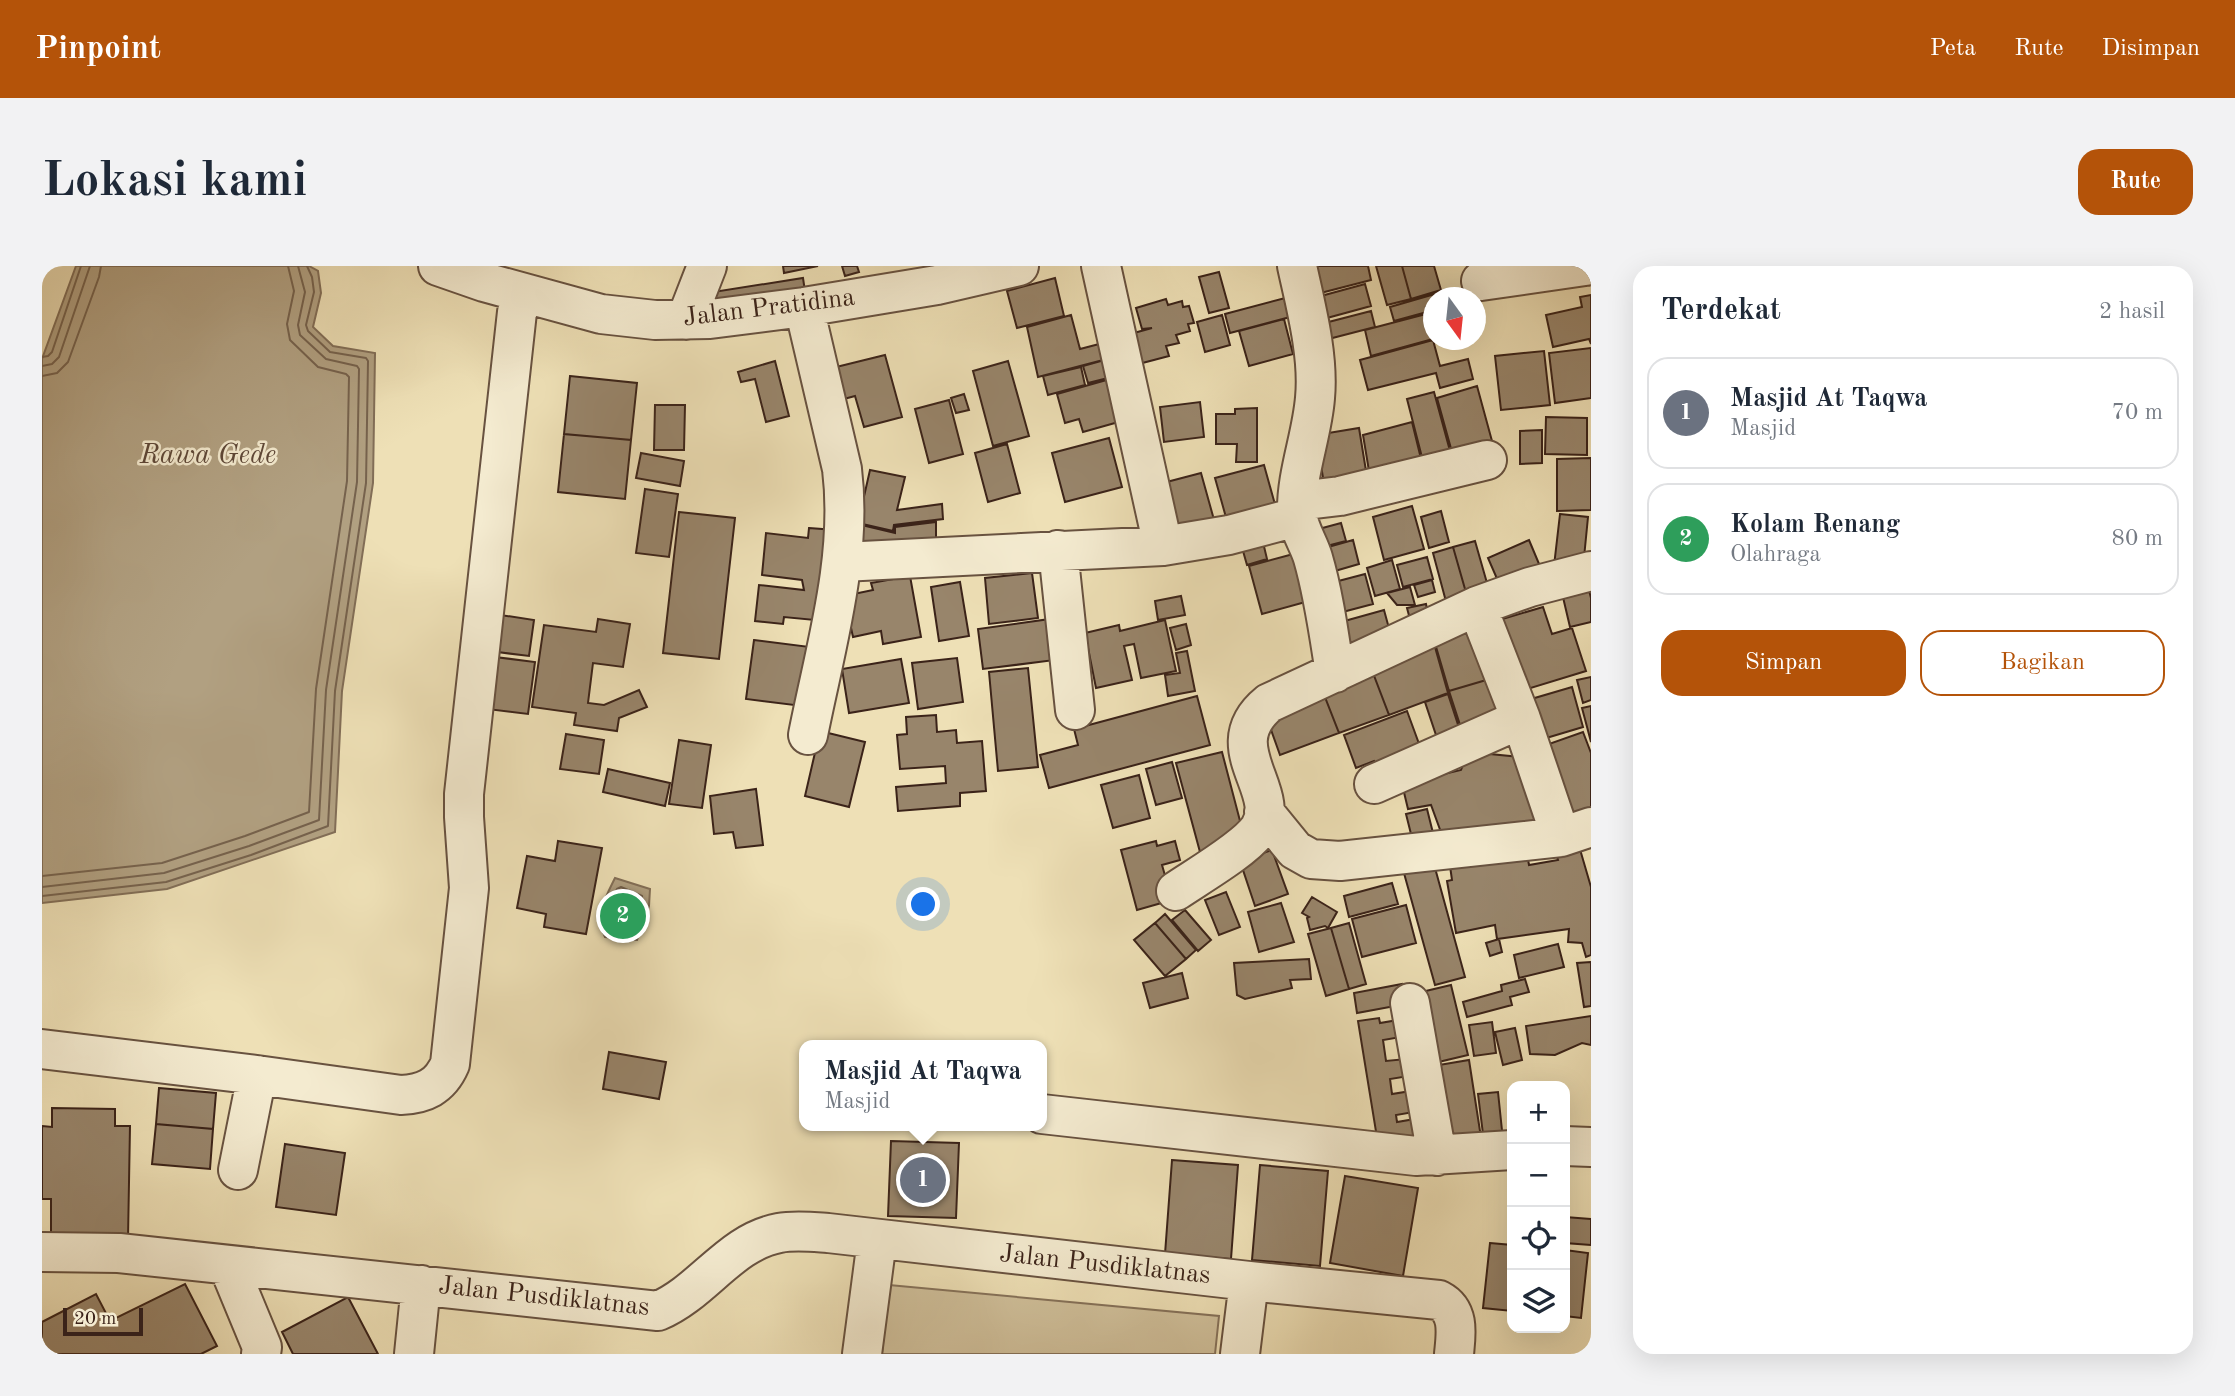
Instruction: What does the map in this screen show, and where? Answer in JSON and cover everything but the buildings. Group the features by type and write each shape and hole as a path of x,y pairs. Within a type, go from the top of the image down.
{"street":[{"name":"Jalan Pratidina","path":"438,266 484,282 601,314 654,320 710,319 804,307 937,285 972,271 1019,266"},
{"path":"686,320 707,266"},
{"path":"1101,266 1163,546"},
{"path":"1297,266 1311,340 1316,393 1297,509 1322,592 1335,673"},
{"path":"1481,281 1585,266"},
{"path":"42,1049 257,1074 401,1096 419,1094 431,1089 445,1076 450,1064 469,888 464,794 517,312 526,294"},
{"path":"804,307 842,469 845,496 842,562 808,735"},
{"path":"842,562 1163,546 1229,535 1340,496 1486,460"},
{"path":"1058,550 1075,710"},
{"path":"1477,606 1521,719 1576,832 1339,861 1311,859 1295,850 1265,812 1248,749 1252,721 1259,711 1269,703 1477,606 1530,587 1591,571"},
{"path":"1374,784 1521,719"},
{"path":"1176,891 1248,841 1259,829 1265,812"},
{"path":"1410,1003 1437,1156"},
{"path":"238,1170 257,1074"},
{"path":"1047,1115 1416,1156 1507,1150"},
{"path":"1570,1146 1591,1147"},
{"name":"Jalan Pusdiklatnas","path":"42,1252 119,1252 658,1311 686,1297 741,1248 765,1236 783,1232 804,1232 1441,1301 1451,1310 1455,1322 1454,1354"},
{"path":"862,1354 877,1240"},
{"path":"228,1265 262,1347 261,1354"},
{"name":"Jalan Pusdiklatnas","path":"1249,1281 1242,1337 1267,1354"},
{"path":"414,1354 421,1285"}],"shaded area":[{"path":"889,1285 1219,1316 1215,1354 882,1354"}],"water":[{"name":"Rawa Gede","path":"76,266 309,266 318,271 321,293 313,327 333,346 375,353 373,483 342,691 335,832 167,889 42,903 42,359"},
{"path":"615,878 650,889 649,906 637,940 605,937 602,929 601,914"}],"place":[{"name":"Kolam Renang","path":"623,916"},
{"name":"Masjid At Taqwa","path":"923,1180"}]}
